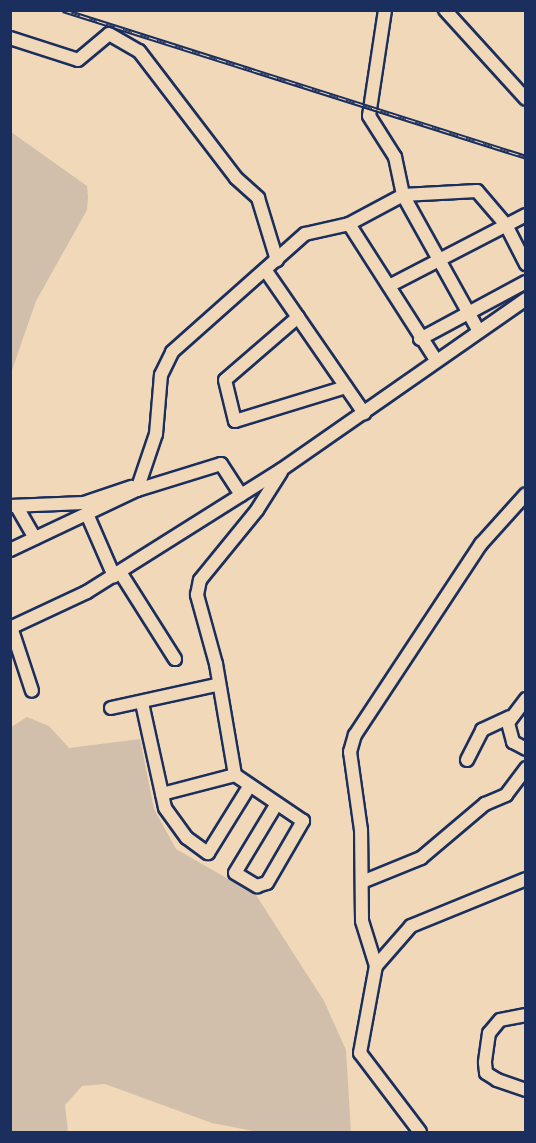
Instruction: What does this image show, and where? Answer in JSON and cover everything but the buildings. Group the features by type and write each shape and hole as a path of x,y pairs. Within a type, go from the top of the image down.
{"street":[{"path":"385,10 369,116 394,157 403,195 478,330"},
{"path":"445,10 525,99"},
{"path":"10,38 78,60 109,34 140,51 229,170 258,198 277,260"},
{"path":"137,490 156,434 161,375 172,352 305,234 349,224 403,195 477,191 506,225 525,264"},
{"path":"389,286 525,215"},
{"path":"349,224 420,339 436,360"},
{"path":"266,271 364,413"},
{"path":"420,339 525,282"},
{"path":"32,691 11,627 117,574 281,470 525,299"},
{"path":"298,317 225,380 235,421 346,387"},
{"path":"10,550 137,490 221,464 241,495"},
{"path":"276,805 235,873 257,886 267,883 303,821 249,787 235,775 216,685 216,664 197,595 200,580 251,518 281,470"},
{"path":"14,506 84,503 129,486 137,490"},
{"path":"420,1132 360,1053 376,966 362,921 362,882 350,752 355,735 481,544 525,494"},
{"path":"14,506 35,538"},
{"path":"87,514 117,574 175,659"},
{"path":"111,708 216,685"},
{"path":"467,760 482,730 510,717 525,699"},
{"path":"142,703 165,808 187,838 208,853 249,787"},
{"path":"510,717 513,742 525,749"},
{"path":"362,882 421,858 485,804 506,795 525,768"},
{"path":"162,794 235,775"},
{"path":"376,966 411,926 525,879"},
{"path":"525,1015 500,1020 489,1033 485,1063 486,1073 497,1080 525,1090"}],"shaded area":[{"path":"11,132 87,186 88,197 87,210 36,301 11,373"},
{"path":"27,717 49,726 69,748 140,739 154,809 176,849 256,895 324,1001 346,1050 351,1132 259,1132 212,1123 105,1084 82,1086 65,1105 68,1132 11,1132 10,728"}],"railway":[{"path":"63,10 526,157"}]}
